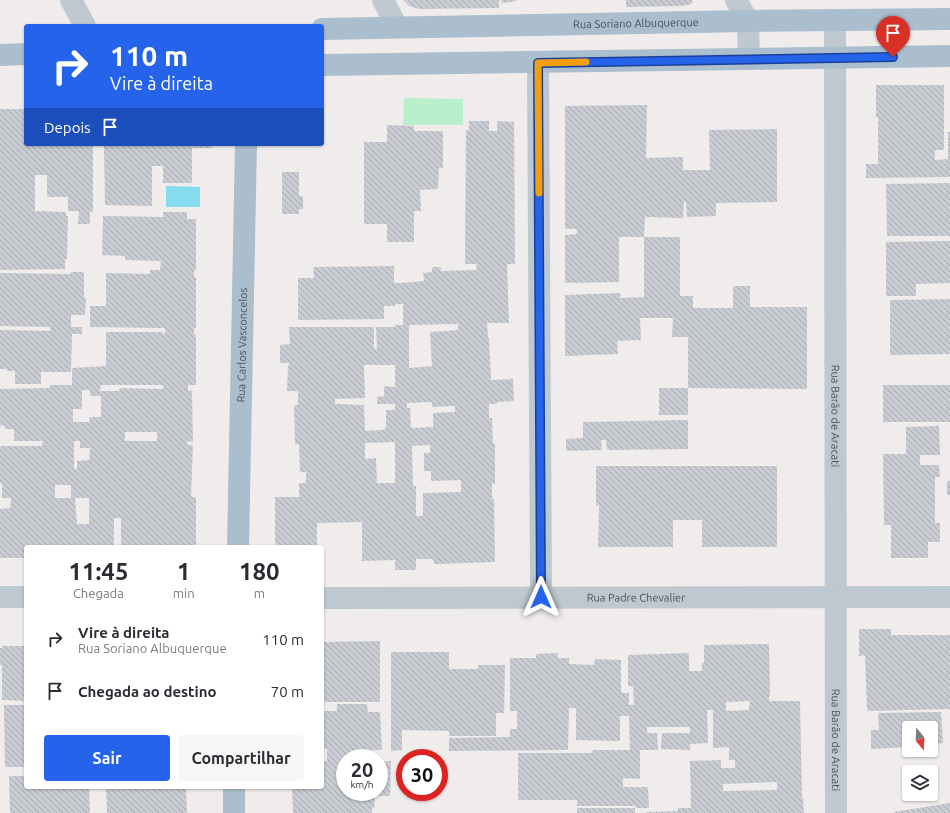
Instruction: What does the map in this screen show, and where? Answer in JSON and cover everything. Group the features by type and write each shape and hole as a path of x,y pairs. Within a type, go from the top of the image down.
{"main road":[{"name":"Rua Soriano Albuquerque","path":"324,29 748,21 950,19"},
{"path":"0,55 24,54"},
{"path":"324,65 950,56"},
{"name":"Rua Carlos Vasconcelos","path":"238,545 246,146"},
{"path":"234,789 234,813"}],"street":[{"path":"71,0 84,24"},
{"path":"383,0 397,27"},
{"path":"736,0 748,21 749,59"},
{"name":"Rua Barão de Aracati","path":"836,20 836,813"},
{"path":"538,63 541,597"},
{"path":"0,597 24,597"},
{"name":"Rua Padre Chevalier","path":"324,598 950,597"}],"green space":[{"path":"404,98 463,99 463,125 403,125"}],"water":[{"path":"166,186 200,187 200,207 166,207"}],"building":[{"path":"403,0 499,0 499,8 419,9 409,6"},
{"path":"501,0 516,0 517,1 502,3"},
{"path":"626,0 692,0 692,4 682,6 626,7"},
{"path":"876,85 944,85 944,150 935,150 935,160 948,159 948,132 950,132 950,177 866,178 866,164 878,164"},
{"path":"647,105 646,158 683,157 683,170 710,170 709,130 777,129 777,202 716,203 716,216 687,217 686,202 684,201 683,218 645,217 644,237 619,237 619,282 565,283 565,235 577,234 577,229 565,229 565,106"},
{"path":"0,109 24,109 24,146 93,146 93,212 90,211 90,224 78,224 79,211 68,211 68,197 47,197 47,175 35,175 35,211 66,212 66,216 68,216 67,259 65,259 65,269 0,270"},
{"path":"469,121 489,121 489,131 497,131 497,121 514,122 515,264 507,264 509,323 487,323 491,380 513,379 514,401 489,404 489,418 492,418 493,444 495,444 495,484 492,483 492,499 494,499 495,562 434,564 433,559 416,559 416,570 395,570 395,560 362,561 362,522 317,523 317,545 275,545 275,497 299,497 299,483 306,483 306,472 300,472 299,444 295,444 294,405 298,405 298,391 287,391 289,363 280,363 280,345 290,344 289,327 374,327 374,349 377,349 376,327 395,327 395,325 403,325 403,304 384,306 384,319 298,320 298,278 314,278 313,267 394,266 394,283 424,281 423,273 432,272 432,267 441,267 441,271 477,270 476,264 465,264 466,130 469,131","holes":["458,324 458,330 430,332 432,366 409,368 409,325","364,365 395,365 395,387 384,386 384,396 377,397 377,404 395,404 395,410 386,410 386,428 383,430 365,431 364,405 335,404 335,399 365,398","432,402 432,407 455,406 455,412 433,413 433,427 411,428 410,408 407,408 407,403","395,442 395,483 377,483 376,458 365,459 365,443","430,445 430,453 424,453 424,471 431,471 431,481 461,480 461,492 423,493 423,516 416,516 416,486 413,486 412,446"]},
{"path":"387,125 414,126 414,131 443,131 443,168 439,168 438,189 420,190 421,211 414,211 414,242 387,242 387,224 364,224 364,142 387,142"},
{"path":"104,146 212,146 212,148 192,148 192,183 163,183 163,166 152,166 152,206 105,205"},
{"path":"282,172 299,172 299,196 303,196 303,209 299,209 299,214 282,214"},
{"path":"950,183 950,236 887,236 886,184"},
{"path":"163,212 187,212 187,219 196,219 196,270 194,270 194,278 196,277 196,328 194,328 194,334 196,334 196,385 188,385 188,391 192,390 193,442 187,441 187,445 193,445 191,497 196,497 196,545 121,545 121,518 114,518 114,545 24,545 24,558 0,558 0,509 10,508 11,498 2,498 2,483 0,483 0,446 42,446 43,441 14,441 14,429 5,429 5,426 0,426 0,389 50,388 50,385 72,385 72,368 106,366 106,332 163,332 163,334 165,334 165,328 90,327 90,306 106,306 106,273 150,274 150,270 160,270 161,261 126,260 125,256 102,255 103,216 163,217","holes":["101,385 163,385 163,389 120,388 119,391 100,391","82,390 90,390 90,396 101,396 101,417 89,417 90,422 73,422 73,409 82,409","125,432 157,432 157,441 125,441","74,441 80,441 80,448 90,448 89,460 77,461 77,469 74,469","55,485 71,485 71,498 55,498","75,498 89,498 89,524 77,524"]},
{"path":"644,237 680,237 680,296 693,296 693,308 733,308 733,286 750,286 750,307 807,307 807,389 688,388 688,337 672,337 673,318 640,318 641,340 617,341 618,354 565,356 565,295 620,293 620,298 644,297"},
{"path":"950,241 950,283 916,284 916,296 886,296 886,242"},
{"path":"71,272 84,272 84,298 86,298 85,315 71,315 71,327 82,327 82,334 72,334 71,372 41,372 41,384 15,384 15,371 0,369 0,330 50,331 51,327 0,326 0,273 71,274"},
{"path":"950,299 950,354 890,355 890,300"},
{"path":"883,385 950,385 950,422 883,422"},
{"path":"659,388 688,388 688,415 659,415"},
{"path":"688,420 688,449 607,450 606,440 601,440 602,450 566,451 566,439 583,438 583,422"},
{"path":"939,426 940,455 920,455 920,465 939,465 940,477 935,477 935,523 940,523 940,542 928,542 928,558 891,558 891,525 884,525 883,454 906,454 906,427"},
{"path":"596,466 777,466 777,547 702,547 702,520 673,520 673,547 598,547 599,505 596,506"},
{"path":"947,481 950,481 950,495 947,495"},
{"path":"859,629 891,629 891,635 950,635 950,709 867,711 865,655 859,656"},
{"path":"380,641 380,702 324,702 324,642"},
{"path":"769,644 769,701 800,701 802,798 804,813 646,813 678,811 678,808 691,808 690,761 721,760 721,768 735,768 735,760 729,760 729,747 713,748 713,710 707,710 708,743 690,744 690,750 661,749 662,733 690,733 690,727 647,727 647,733 657,733 658,750 640,750 640,779 623,778 623,787 648,787 649,808 636,808 636,806 577,806 577,800 518,800 518,753 592,753 592,750 630,750 629,716 620,716 620,741 576,740 576,708 569,708 568,750 449,751 449,738 510,737 510,729 517,729 517,711 510,711 510,658 536,658 536,654 558,653 558,658 569,658 569,664 594,665 595,659 621,660 621,693 629,693 629,705 634,705 633,686 628,686 628,655 689,653 689,671 702,671 702,663 704,663 704,645","holes":["750,701 749,710 726,711 726,702","777,782 777,790 723,791 723,784"]},
{"path":"2,646 24,646 24,701 2,700 2,665 0,665 0,648 3,648"},
{"path":"391,652 449,652 449,669 478,669 478,665 505,665 504,713 496,713 496,736 449,736 449,731 402,730 402,749 391,751"},
{"path":"337,704 367,704 368,712 380,712 382,749 336,749 336,801 375,801 372,813 293,813 292,789 324,789 324,761 327,761 327,749 324,749 324,711 337,711"},
{"path":"4,705 24,705 24,767 5,767"},
{"path":"941,712 943,743 938,743 938,721 902,721 902,747 871,749 871,730 879,730 878,713"},
{"path":"388,761 391,761 390,796 388,796"},
{"path":"9,776 24,776 24,789 89,789 90,813 10,813"},
{"path":"106,789 186,789 187,813 107,813"},
{"path":"950,803 950,813 894,813 894,812"},
{"path":"577,808 635,808 635,813 577,813"}],"slow traffic":[{"path":"539,193 538,63 586,62"}],"route":[{"path":"541,597 538,63 893,57"}]}
